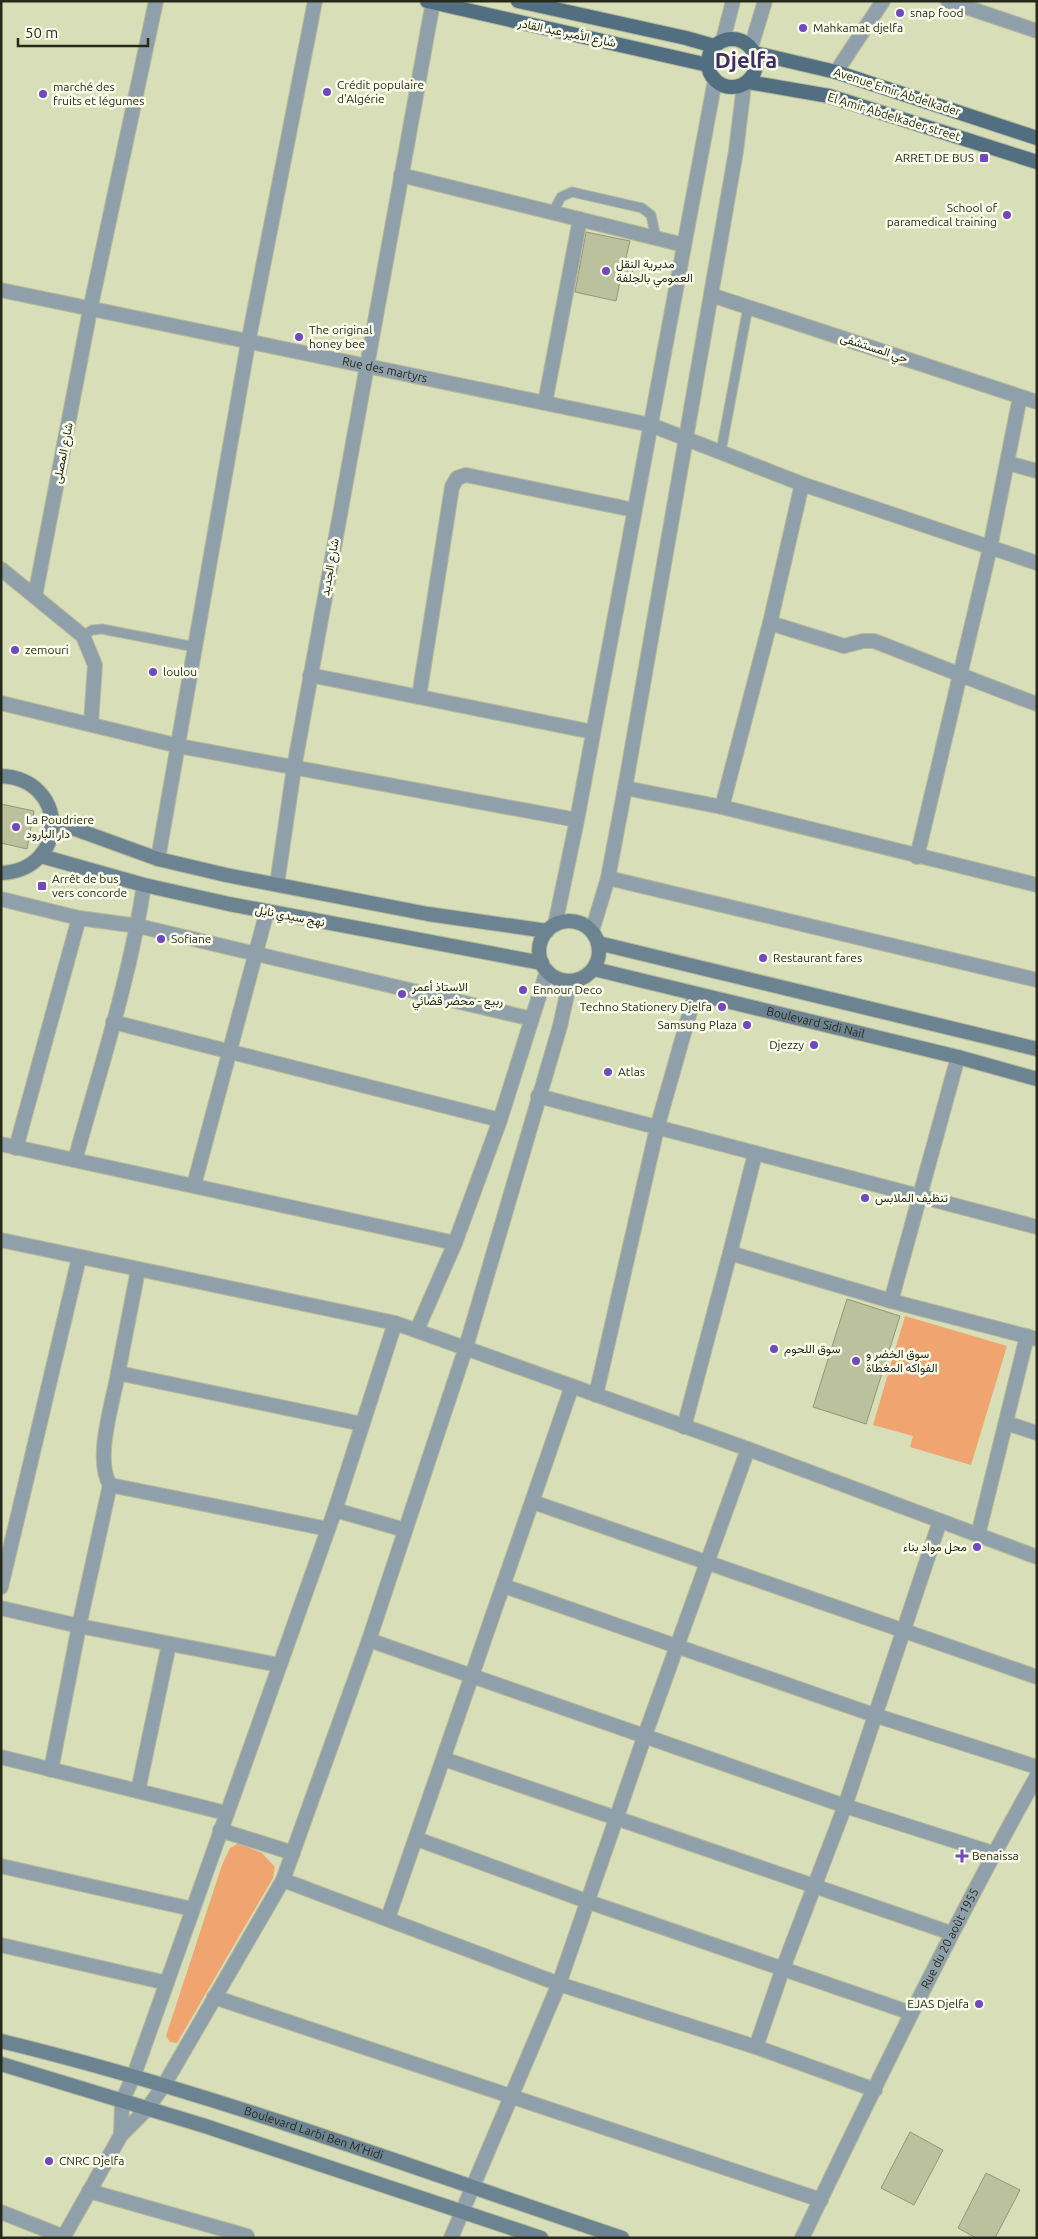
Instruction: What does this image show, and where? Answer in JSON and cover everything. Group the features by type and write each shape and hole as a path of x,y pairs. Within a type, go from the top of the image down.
{"main road":[{"name":"شارع الأمير عبد القادر","path":"518,1 719,43"},
{"name":"شارع الأمير عبد القادر","path":"430,2 708,65"},
{"path":"738,39 753,50 756,69 746,83 729,87 715,80 708,65 709,55 719,43 738,39"},
{"name":"Avenue Emir Abdelkader","path":"753,50 836,72 1037,138"},
{"name":"El Amir Abdelkader street","path":"746,83 829,96 1037,162"},
{"path":"1,776 14,776 29,782 41,792 49,805 53,821 52,833 41,856 29,867 13,872 1,873"},
{"path":"53,821 158,859 226,875 428,914 551,928 571,921 586,926 595,937 598,961 594,969 579,979 570,981 553,976 544,967 540,946 551,928"},
{"name":"نهج سيدي نايل","path":"41,856 144,884 544,967"},
{"path":"595,937 1036,1045"},
{"name":"Boulevard Sidi Nail","path":"594,969 958,1057 1037,1079"},
{"name":"Boulevard Larbi Ben M'Hidi","path":"1,2041 164,2085 622,2238"},
{"path":"1,2064 462,2210 540,2238"}],"street":[{"name":"شارع المصلى","path":"35,596 90,310 156,1"},
{"path":"158,859 248,343 314,1"},
{"path":"719,43 733,1"},
{"path":"753,50 765,1"},
{"path":"836,72 883,1"},
{"path":"948,1 1037,31"},
{"name":"شارع الجديد","path":"277,884 310,675 402,175 430,2"},
{"path":"551,928 578,820 715,80"},
{"path":"595,937 625,788 746,83"},
{"path":"402,175 684,245"},
{"path":"546,403 580,219"},
{"name":"Rue des martyrs","path":"1,290 248,343 651,425 684,436 802,484 1037,563"},
{"name":"حي المستشفى","path":"711,294 1037,402"},
{"path":"917,857 990,548 1020,397"},
{"path":"1008,463 1037,472"},
{"path":"419,697 452,487 457,478 466,475 634,510"},
{"path":"722,807 770,623 802,484"},
{"path":"1,569 83,636 95,665 91,723"},
{"path":"770,623 844,646 863,641 874,641 960,674 980,684 1037,704"},
{"path":"310,675 593,732"},
{"path":"1,703 91,723 179,746 578,820"},
{"path":"625,788 722,807 917,857 1037,885"},
{"path":"608,878 1037,980"},
{"path":"75,1160 138,926 144,884"},
{"path":"1,900 79,918 138,926 255,952 532,1019"},
{"path":"194,1185 267,911"},
{"path":"16,1148 79,918"},
{"path":"417,1330 455,1243 500,1120 532,1019 544,967"},
{"path":"1,2212 64,2237 121,2135 147,2109 164,2085 283,1880 369,1640 466,1347 560,1026 570,981"},
{"path":"596,1395 657,1128 695,994"},
{"path":"113,1022 229,1053 500,1120"},
{"path":"891,1301 958,1057"},
{"path":"538,1096 1037,1227"},
{"path":"1,1144 455,1243"},
{"path":"684,1427 755,1154"},
{"path":"1,1240 79,1258 396,1322 748,1449 1037,1558"},
{"path":"730,1253 891,1301 1032,1337 1006,1423 978,1535"},
{"path":"1,1587 3,1566 79,1258"},
{"path":"50,1770 110,1485 104,1472 103,1456 138,1270"},
{"path":"121,2135 122,2101 134,2076 328,1529 396,1322"},
{"path":"118,1373 362,1424"},
{"path":"388,1918 572,1386"},
{"path":"1006,1423 1037,1434"},
{"path":"450,2238 512,2098 559,1984 748,1449"},
{"path":"110,1485 328,1529"},
{"path":"533,1502 1037,1677"},
{"path":"334,1510 405,1530"},
{"path":"756,2047 845,1806 940,1521"},
{"path":"504,1586 874,1715 1036,1775"},
{"path":"1,1608 79,1626 279,1665"},
{"path":"369,1640 646,1735 845,1806 993,1852"},
{"path":"138,1791 169,1644"},
{"path":"1,1757 226,1813"},
{"path":"444,1759 951,1933"},
{"name":"Rue du 20 août 1955","path":"802,2238 951,1933 1036,1775"},
{"path":"220,1830 293,1853"},
{"path":"416,1839 588,1902 911,2013"},
{"path":"1,1866 192,1909"},
{"path":"283,1880 559,1984 756,2047 875,2090"},
{"path":"1,1945 166,1984"},
{"path":"214,1997 820,2200"},
{"path":"89,2192 247,2236"}],"lane":[{"path":"553,212 561,196 572,192 642,208 651,215 656,238"},
{"path":"720,451 748,307"},
{"path":"83,636 92,630 102,629 195,647"}],"shaded area":[{"path":"905,1316 1007,1346 971,1465 910,1447 913,1436 873,1425"},
{"path":"239,1843 262,1853 275,1867 273,1878 177,2043 170,2042 166,2036 222,1865 230,1848"}],"building":[{"name":"مديرية النقل العمومي بالجلفة","path":"586,232 630,241 625,262 634,264 631,279 621,277 616,301 575,292"},
{"name":"La Poudriere دار البارود","path":"1,804 34,811 27,849 1,843"},
{"name":"سوق الخضر و الفواكه المغطاة","path":"847,1299 900,1316 866,1424 813,1407"},
{"path":"910,2132 943,2150 914,2205 881,2188"},
{"path":"986,2173 1020,2190 995,2238 976,2238 958,2228"}],"place":[{"name":"snap food","path":"900,13"},
{"name":"Mahkamat djelfa","path":"803,28"},
{"name":"Crédit populaire d'Algérie","path":"327,92"},
{"name":"marché des fruits et légumes","path":"43,94"},
{"name":"ARRET DE BUS","path":"984,158"},
{"name":"School of paramedical training","path":"1007,215"},
{"name":"مديرية النقل العمومي بالجلفة","path":"606,271"},
{"name":"The original honey bee","path":"299,337"},
{"name":"zemouri","path":"15,650"},
{"name":"loulou","path":"153,672"},
{"name":"La Poudriere دار البارود","path":"16,827"},
{"name":"Arrêt de bus vers concorde","path":"42,886"},
{"name":"Sofiane","path":"161,939"},
{"name":"Restaurant fares","path":"763,958"},
{"name":"Ennour Deco","path":"523,990"},
{"name":"الاستاذ أعمر ربيع - محضر قضائي","path":"402,994"},
{"name":"Techno Stationery Djelfa","path":"722,1007"},
{"name":"Samsung Plaza","path":"747,1025"},
{"name":"Djezzy","path":"814,1045"},
{"name":"Atlas","path":"608,1072"},
{"name":"تنظيف الملابس","path":"865,1198"},
{"name":"سوق اللحوم","path":"774,1349"},
{"name":"سوق الخضر و الفواكه المغطاة","path":"856,1361"},
{"name":"محل مواد بناء","path":"977,1547"},
{"name":"Benaissa","path":"962,1856"},
{"name":"EJAS Djelfa","path":"979,2004"},
{"name":"CNRC Djelfa","path":"49,2161"}],"district":[{"name":"Djelfa","path":"746,60"}]}
